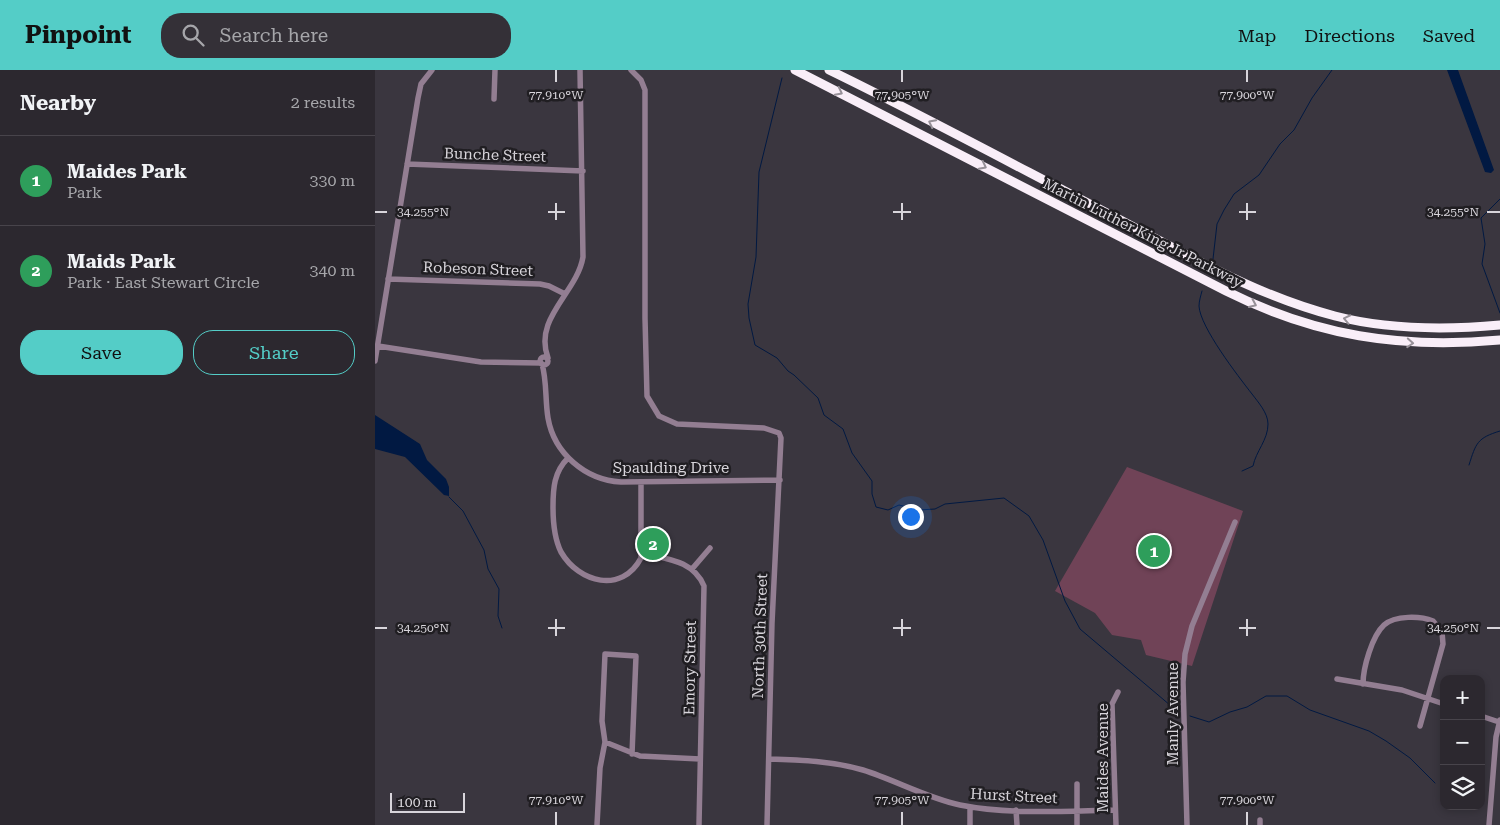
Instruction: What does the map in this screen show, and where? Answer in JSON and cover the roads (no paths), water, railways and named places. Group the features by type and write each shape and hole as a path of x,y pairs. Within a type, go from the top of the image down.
{"highway":[{"name":"Martin Luther King Jr Parkway","path":"795,70 1226,291 1287,318 1337,332 1395,342 1449,344 1500,340"},
{"name":"Martin Luther King Jr Parkway","path":"829,70 1201,262 1278,298 1335,316 1390,326 1450,328 1500,325"}],"street":[{"path":"375,361 419,91 425,78 432,70"},
{"path":"494,99 495,70"},
{"path":"580,70 583,257 577,277 549,322 545,338 544,359 551,428 557,444 568,458 559,470 553,489 555,538 566,558 589,577 599,580 613,580 624,577 632,570 642,553 641,482"},
{"name":"North 30th Street","path":"631,70 641,80 645,90 647,396 659,416 677,424 765,428 779,433 781,438 773,609 767,825"},
{"name":"Bunche Street","path":"407,164 583,170"},
{"name":"Robeson Street","path":"388,279 540,284 565,294"},
{"path":"378,346 481,362 534,361 544,359"},
{"name":"Spaulding Drive","path":"568,458 582,469 602,479 614,482 779,480"},
{"name":"Manly Avenue","path":"1187,825 1183,682 1185,654 1192,626 1235,522"},
{"path":"642,553 678,562 692,569 710,548"},
{"name":"Emory Street","path":"692,569 700,578 705,596 699,825"},
{"path":"1363,684 1366,661 1382,626 1396,619 1426,619 1433,622 1440,629 1443,640 1420,726"},
{"path":"597,825 600,768 605,742 602,720 605,654 636,656 632,754"},
{"path":"1337,679 1402,690 1440,702"},
{"name":"Maides Avenue","path":"1115,825 1112,704 1118,692"},
{"path":"1485,717 1500,721 1489,825"},
{"path":"605,742 632,754 649,758 701,760"},
{"name":"Hurst Street","path":"769,759 809,760 844,765 948,802 970,807 1016,810 1115,810"},
{"path":"1077,784 1077,825"},
{"path":"970,807 970,825"},
{"path":"1016,810 1017,825"}],"water":[{"path":"1447,70 1458,70 1494,170 1491,173 1485,172"},
{"path":"375,415 420,444 427,460 446,479 449,487 449,496 444,495 405,457 375,449"}],"waterway":[{"path":"1213,259 1217,224 1234,194 1259,175 1280,144 1294,130 1312,98 1332,70"},
{"path":"782,78 759,172 756,257 748,304 755,345 777,358 788,371 818,398 824,415 843,429 852,453 872,481 872,494 876,507 888,510 899,505 919,510 935,509 945,504 1004,498 1029,516 1043,540 1065,601 1080,629 1177,711"},
{"path":"1500,199 1481,218 1485,244 1482,264 1500,313"},
{"path":"1202,291 1199,306 1206,326 1229,364 1262,408 1268,420 1266,435 1253,466 1242,471"},
{"path":"1469,465 1479,442 1486,436 1500,431"},
{"path":"449,497 463,511 484,550 488,569 499,589 498,616 502,628"},
{"path":"1190,716 1209,722 1230,712 1247,707 1266,696 1287,696 1310,710 1369,731 1410,758 1435,783"}],"place":[{"name":"Maids Park","path":"653,544"},
{"name":"Maides Park","path":"1154,551"}]}
